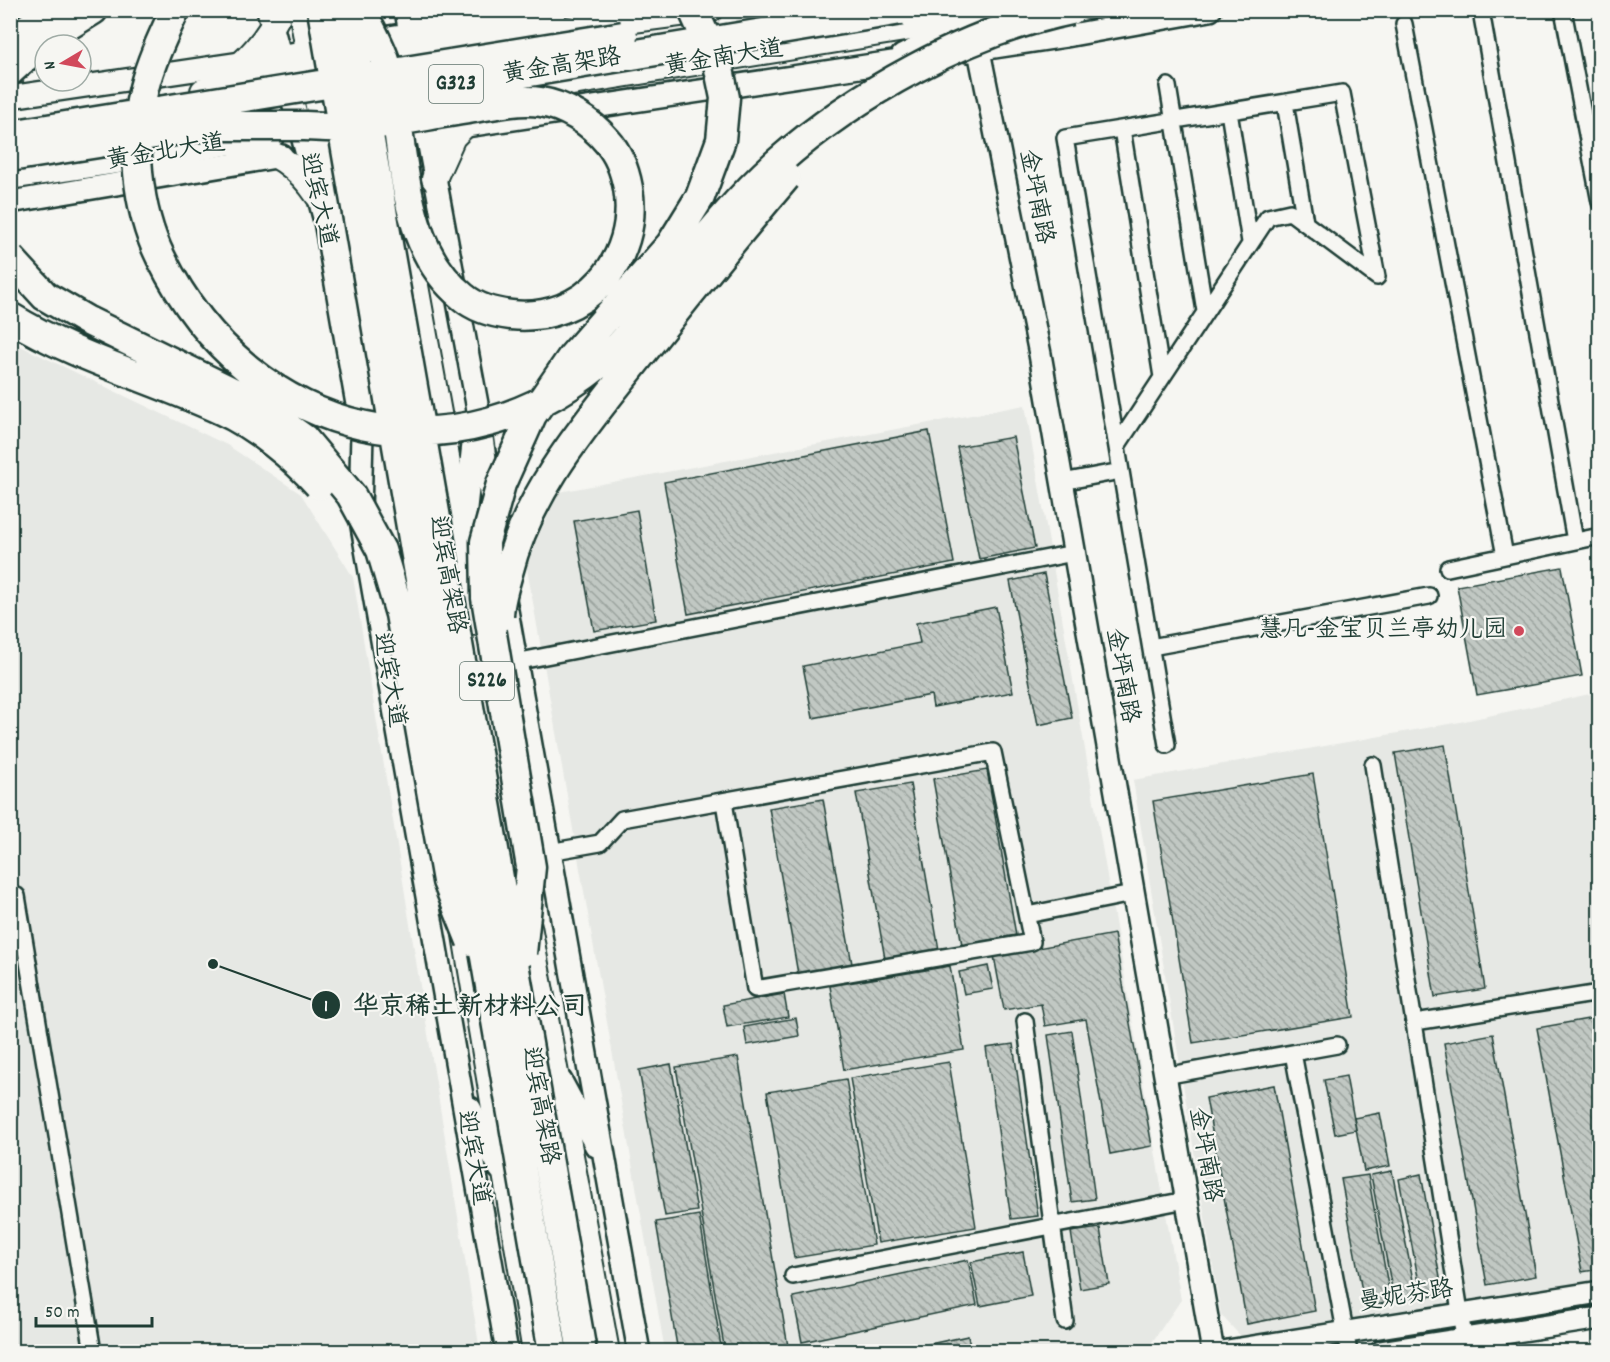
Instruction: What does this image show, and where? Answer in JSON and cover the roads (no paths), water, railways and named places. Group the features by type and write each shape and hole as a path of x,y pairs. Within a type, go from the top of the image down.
{"highway":[{"path":"10,40 54,10"},
{"path":"10,71 43,41 93,10"},
{"path":"175,10 151,64 143,92 139,125 139,167 145,209 157,250 178,293 209,333 247,369 286,396 336,417 374,428 401,431 455,430 498,421 526,410 567,388 615,350 723,216 775,164 822,126 872,94 969,44 1000,31 1068,23"},
{"name":"迎宾高架路","path":"322,10 504,987 582,1352"},
{"name":"迎宾高架路","path":"347,10 504,987 553,1352"},
{"path":"211,135 354,127 390,121 402,119 425,115 509,102 542,102 580,116 608,142 625,173 631,205 628,237 620,256 593,291 563,308 528,317 491,313 465,298 436,270 418,234 408,184 402,148 398,127 396,117 387,65 362,10"},
{"path":"507,665 486,598 485,542 501,484 532,415 572,357 670,244 700,197 721,141 725,98 718,64 693,10"},
{"name":"黄金高架路","path":"10,135 785,10"},
{"name":"黄金高架路","path":"10,158 211,135 901,10"},
{"path":"504,987 531,867 499,606 512,557 526,518 545,484 579,434 703,275 806,155 872,94"},
{"path":"10,258 45,296 86,320 249,400 304,439 351,495 381,550 400,614 447,881 504,987"},
{"path":"10,317 98,361 224,411 296,458 333,500 358,537 400,614"}],"main road":[{"name":"迎宾大道","path":"301,10 310,60 313,139 382,435 535,1352"},
{"name":"S226","path":"367,10 463,539 554,1068 607,1352"},
{"name":"黄金南大道","path":"310,60 373,48 413,31 476,41 519,20 710,10"},
{"name":"黄金南大道","path":"313,139 384,112 972,15 1021,10"},
{"path":"201,91 243,63 274,16"},
{"path":"413,31 437,27 451,34 476,41"},
{"path":"10,121 201,91 283,65 310,60"},
{"path":"434,179 445,150 462,126 475,112 503,94"},
{"path":"211,135 278,157 303,176 318,196"},
{"name":"黄金北大道","path":"10,177 211,135 313,139"}],"street":[{"path":"406,10 413,31 434,179 477,404 507,665 549,852 639,1352"},
{"path":"437,27 519,20 556,10"},
{"path":"888,63 972,15 1068,23 1210,10"},
{"path":"1481,10 1575,541"},
{"path":"1563,10 1599,202"},
{"name":"金坪南路","path":"972,15 1040,354 1213,1352"},
{"name":"迎宾大道","path":"274,16 283,65 313,139 318,196 362,433 360,515 507,1352"},
{"path":"10,202 278,157 313,139 389,138 888,63 979,49 1068,23"},
{"path":"1404,24 1505,556"},
{"path":"10,97 243,63 283,65"},
{"path":"1168,86 1205,310"},
{"path":"1117,446 1268,217 1290,212 1377,277 1342,93 1065,138 1167,745"},
{"path":"1286,103 1305,222"},
{"path":"1229,112 1250,242"},
{"path":"1122,129 1162,377"},
{"path":"463,539 477,404"},
{"path":"1062,482 1121,471"},
{"path":"1448,568 1599,536"},
{"path":"507,665 1074,553"},
{"path":"1151,647 1429,596"},
{"path":"549,852 600,843 622,819 993,752 1032,942 755,989 724,801"},
{"path":"1373,765 1464,1337"},
{"path":"1026,915 1132,894"},
{"path":"17,896 93,1352"},
{"path":"1415,1022 1599,993"},
{"path":"1025,1021 1065,1321"},
{"path":"1164,1076 1337,1045"},
{"path":"1293,1053 1347,1342"},
{"path":"554,1068 605,1162"},
{"path":"459,1086 506,1181"},
{"path":"794,1276 1186,1200"},
{"name":"曼妮芬路","path":"1221,1352 1347,1342 1460,1314 1599,1292"},
{"name":"曼妮芬路","path":"1381,1352 1464,1337 1599,1318"}],"place":[{"name":"慧凡-金宝贝兰亭幼儿园","path":"1519,631"},
{"name":"华京稀土新材料公司","path":"213,964"}]}
